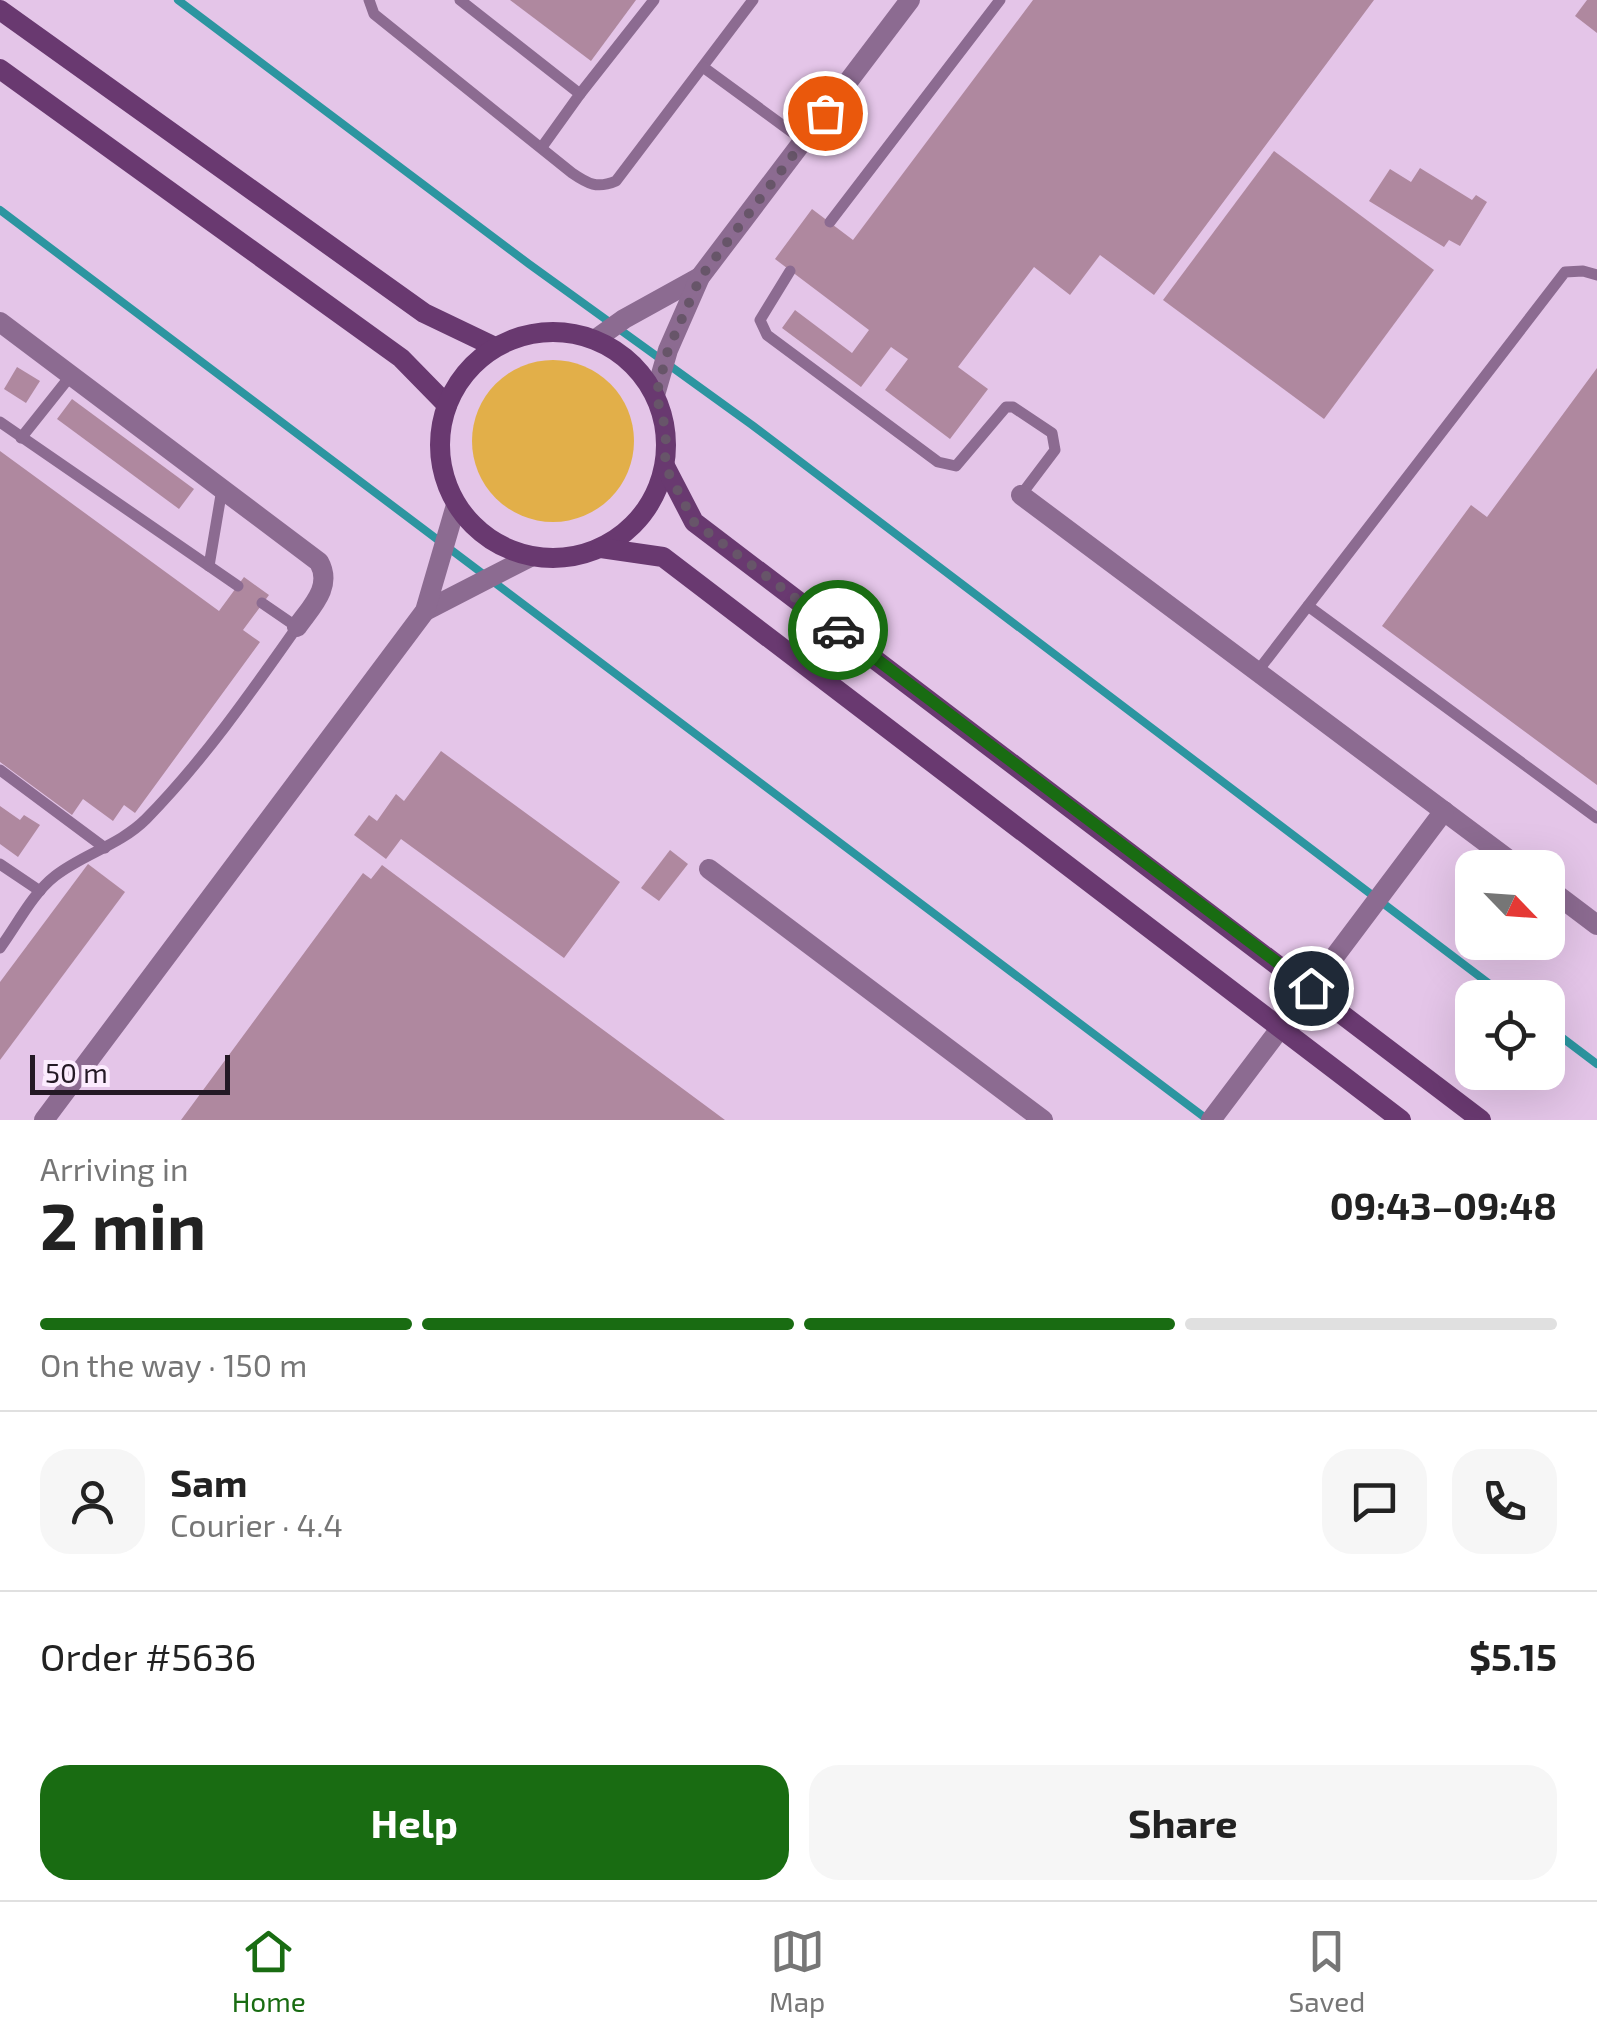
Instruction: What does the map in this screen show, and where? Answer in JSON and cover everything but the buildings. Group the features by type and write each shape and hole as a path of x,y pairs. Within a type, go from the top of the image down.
{"main road":[{"path":"0,10 424,314 495,347"},
{"path":"0,69 401,358 447,405"},
{"path":"531,333 601,335 640,372 656,395 666,430 665,466 642,514 630,528 600,548 566,558 530,557 500,546 474,527 456,505 445,480 440,442 447,405 466,372 495,347 531,333"},
{"path":"665,466 694,522 1481,1120"},
{"path":"600,548 663,557 1401,1120"}],"street":[{"path":"656,395 668,350 700,278 910,0"},
{"path":"601,335 700,278"},
{"path":"0,322 310,554 324,572 321,593 296,627"},
{"path":"1021,495 1496,850"},
{"path":"44,1120 425,610 456,505"},
{"path":"425,610 530,557"},
{"path":"1311,988 1444,811"},
{"path":"710,869 1043,1120"},
{"path":"1565,901 1597,925"},
{"path":"1211,1120 1282,1026"}],"lane":[{"path":"369,0 374,14 590,185 602,187 616,181 753,0"},
{"path":"460,0 580,94"},
{"path":"542,147 654,0"},
{"path":"830,222 1000,0"},
{"path":"702,67 804,141"},
{"path":"790,270 760,320 767,335 938,462 956,466 1006,407 1012,406 1052,434 1055,450 1021,495"},
{"path":"1257,672 1564,272 1584,270 1597,275"},
{"path":"21,438 72,374"},
{"path":"0,422 238,586"},
{"path":"209,566 222,489"},
{"path":"0,948 56,874 106,848 143,822 239,710 296,627 262,602"},
{"path":"1308,606 1597,818"},
{"path":"0,770 106,848"},
{"path":"0,864 40,891"}],"shaded area":[{"path":"553,360 584,366 611,383 628,410 634,441 628,472 611,499 584,516 553,522 522,516 495,499 478,472 472,441 478,410 495,383 522,366"}],"waterway":[{"path":"178,0 529,264 752,425 1484,980"},
{"path":"0,210 1208,1120"},
{"path":"1565,1040 1597,1064"}],"way so far":[{"path":"825,113 700,278 668,350 656,395 666,430 665,466 694,522 838,630"}],"route":[{"path":"838,630 1311,988"}]}
